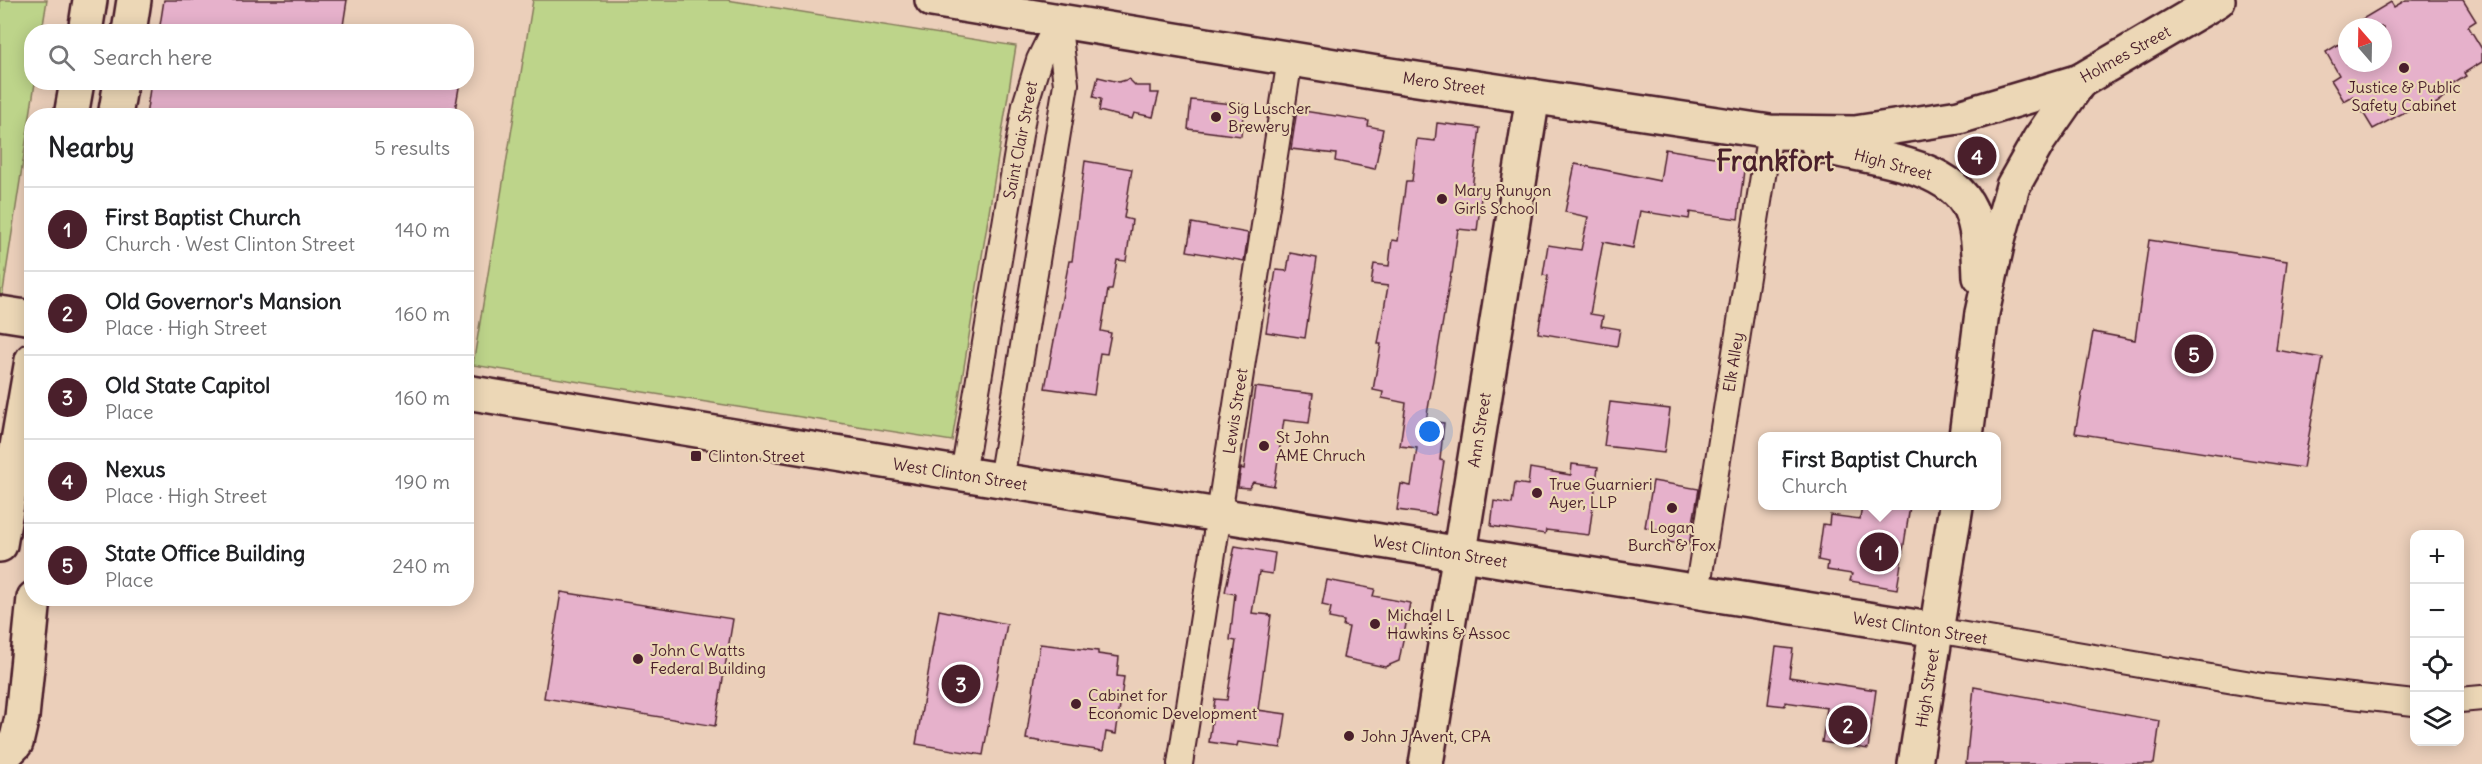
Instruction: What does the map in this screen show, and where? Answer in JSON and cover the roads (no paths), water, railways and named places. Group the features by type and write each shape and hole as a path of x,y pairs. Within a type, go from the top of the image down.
{"main road":[{"path":"86,24 90,0"},
{"path":"130,24 134,0"},
{"name":"Mero Street","path":"932,0 1290,59 1770,132 1856,133 1959,117"},
{"name":"Holmes Street","path":"1959,117 2080,81 2218,0"},
{"name":"High Street","path":"1967,432 1982,313 2013,186 2039,140 2080,81"},
{"path":"72,108 76,90"},
{"path":"116,108 120,90"},
{"name":"Ann Street","path":"1426,764 1533,96"},
{"name":"High Street","path":"1770,132 1924,170 1950,184 1969,207 1975,223 1982,313"},
{"path":"0,312 24,316"},
{"name":"West Clinton Street","path":"474,393 1936,630"},
{"path":"0,545 24,406"},
{"name":"High Street","path":"1915,764 1955,510"},
{"path":"0,759 16,743 22,717 33,606"}],"street":[{"name":"Saint Clair Street","path":"963,474 1024,105 1039,60 1058,21"},
{"name":"Saint Clair Street","path":"1001,480 1066,84 1058,21"},
{"name":"Lewis Street","path":"1180,764 1290,59"},
{"name":"Elk Alley","path":"1697,592 1770,132"},
{"name":"West Clinton Street","path":"1936,630 2263,686 2410,702"},
{"path":"2464,700 2482,698"}],"place":[{"name":"Justice & Public Safety Cabinet","path":"2404,68"},
{"name":"Sig Luscher Brewery","path":"1216,117"},
{"name":"Nexus","path":"1977,156"},
{"name":"Mary Runyon Girls School","path":"1442,199"},
{"name":"State Office Building","path":"2194,354"},
{"name":"St John AME Chruch","path":"1264,446"},
{"name":"Clinton Street","path":"696,456"},
{"name":"True Guarnieri Ayer, LLP","path":"1537,493"},
{"name":"Logan Burch & Fox","path":"1672,508"},
{"name":"First Baptist Church","path":"1879,552"},
{"name":"Michael L Hawkins & Assoc","path":"1375,624"},
{"name":"John C Watts Federal Building","path":"638,659"},
{"name":"Old State Capitol","path":"961,684"},
{"name":"Cabinet for Economic Development","path":"1076,704"},
{"name":"Old Governor's Mansion","path":"1848,725"},
{"name":"John J Avent, CPA","path":"1349,736"}],"district":[{"name":"Frankfort","path":"1775,161"}]}
